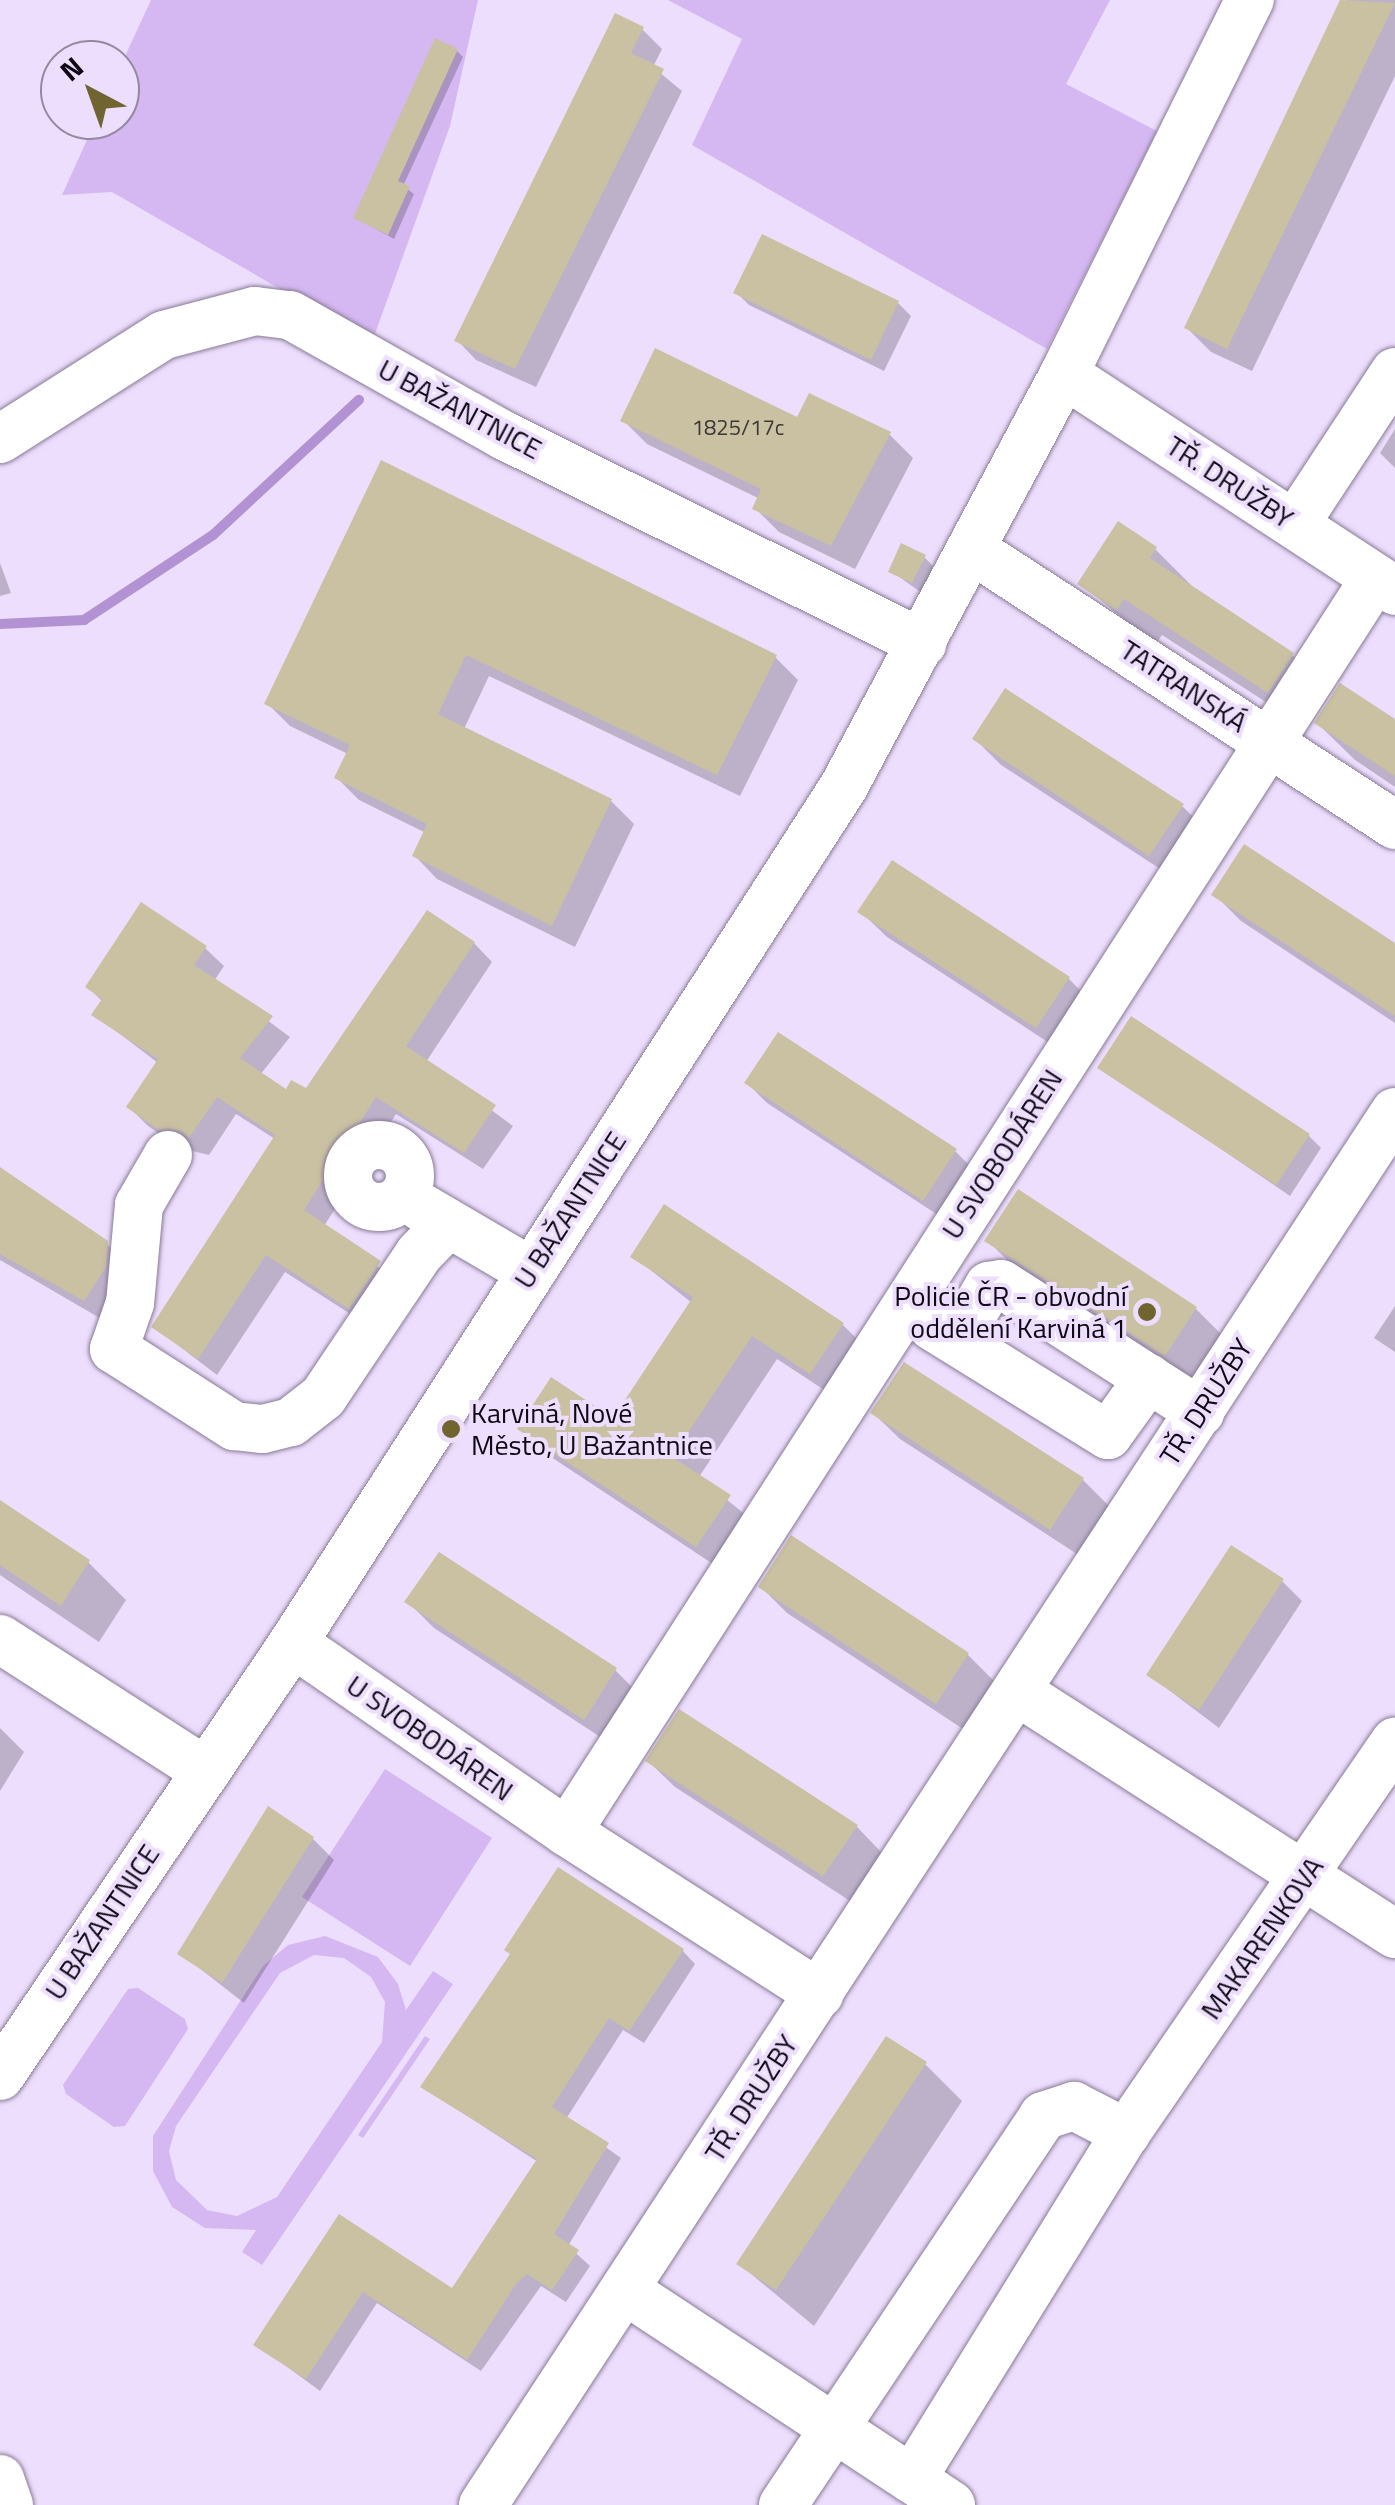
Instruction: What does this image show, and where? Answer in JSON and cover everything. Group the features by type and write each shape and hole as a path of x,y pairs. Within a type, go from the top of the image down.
{"street":[{"name":"U BAŽANTNICE","path":"0,2076 293,1644 844,786 1064,374 1250,0"},
{"name":"U BAŽANTNICE","path":"0,439 164,335 208,318 255,310 290,315 505,436 922,643"},
{"path":"1295,524 1395,372"},
{"name":"TŘ. DRUŽBY","path":"1064,374 1385,584"},
{"name":"TATRANSKÁ","path":"971,549 1395,825"},
{"name":"U SVOBODÁREN","path":"566,1832 1268,740 1385,584"},
{"name":"TŘ. DRUŽBY","path":"483,2505 1200,1412 1390,1130"},
{"path":"168,1155 138,1205 130,1303 114,1349 234,1426 263,1429 291,1422 323,1398 419,1254 448,1224"},
{"path":"404,1196 530,1271"},
{"path":"957,1341 990,1286 1001,1284 1200,1412"},
{"path":"904,1308 1108,1436 1148,1378"},
{"path":"0,1638 206,1770"},
{"name":"U SVOBODÁREN","path":"293,1644 566,1832 819,1994"},
{"path":"1018,1692 1395,1934"},
{"name":"MAKARENKOVA","path":"912,2479 1126,2134 1395,1741"},
{"path":"783,2505 1043,2116 1074,2106 1126,2134"},
{"path":"625,2290 951,2505"},
{"path":"0,2479 9,2505"}],"shaded area":[{"path":"151,0 478,0 450,126 372,342 112,192 62,195 87,140 140,140 140,40 132,40"},
{"path":"668,0 1110,0 1066,84 1157,131 1047,349 692,145 742,39"},
{"path":"385,1769 492,1838 410,1966 302,1897"},
{"path":"325,1936 378,1957 398,1984 406,2010 433,1971 453,1984 262,2265 242,2252 256,2230 205,2228 172,2207 153,2171 153,2136 263,1966 288,1945","holes":["314,1955 344,1958 371,1977 385,2002 382,2042 277,2197 237,2216 207,2210 176,2180 169,2151 176,2126 280,1973"]},
{"path":"138,1988 185,2019 188,2029 125,2126 114,2127 66,2094 63,2085 128,1989"},
{"path":"425,2036 430,2039 363,2138 358,2135"}],"building":[{"path":"1340,0 1395,3 1227,349 1184,328"},
{"path":"615,13 644,27 631,53 664,69 515,369 454,341"},
{"path":"435,38 458,49 398,181 410,186 388,235 353,218"},
{"path":"762,234 899,301 871,360 733,293"},
{"path":"655,348 797,417 809,393 891,432 831,546 752,509 761,489 620,421"},
{"path":"381,460 777,655 717,775 466,655 438,714 612,799 552,926 412,856 427,824 334,778 350,745 264,704"},
{"path":"1118,521 1157,547 1150,558 1294,653 1268,693 1124,599 1116,610 1077,584"},
{"path":"901,543 926,555 912,583 888,572"},
{"path":"1340,683 1395,719 1395,776 1314,723"},
{"path":"1005,688 1184,804 1149,856 972,739"},
{"path":"1244,844 1395,943 1395,1016 1211,895"},
{"path":"892,860 1070,977 1036,1028 857,912"},
{"path":"141,902 207,946 194,965 273,1016 240,1058 286,1089 291,1080 306,1088 427,910 475,942 406,1046 496,1105 464,1153 376,1097 304,1210 381,1261 349,1309 266,1255 198,1359 151,1327 275,1135 217,1097 189,1138 181,1131 159,1130 126,1107 158,1059 91,1015 102,999 85,987"},
{"path":"1131,1016 1310,1134 1276,1185 1097,1068"},
{"path":"778,1032 957,1149 923,1201 744,1083"},
{"path":"0,1167 108,1241 106,1267 84,1301 0,1254"},
{"path":"1018,1189 1197,1307 1165,1356 984,1241"},
{"path":"664,1204 844,1323 810,1374 752,1336 672,1457 731,1495 696,1547 517,1429 551,1377 613,1418 693,1297 630,1257"},
{"path":"904,1362 1084,1478 1050,1530 870,1413"},
{"path":"0,1500 90,1560 61,1606 0,1565"},
{"path":"791,1535 969,1653 936,1704 758,1587"},
{"path":"1231,1545 1284,1579 1199,1710 1146,1675"},
{"path":"439,1552 617,1668 584,1720 404,1602"},
{"path":"679,1709 858,1825 823,1876 645,1761"},
{"path":"268,1806 314,1837 222,1983 177,1954"},
{"path":"558,1867 684,1949 629,2031 609,2018 552,2107 609,2143 554,2234 579,2250 552,2290 527,2274 516,2284 467,2360 363,2292 306,2379 253,2345 339,2214 452,2288 537,2159 420,2087 510,1954 504,1950"},
{"path":"886,2036 927,2062 776,2290 736,2264"}],"waterway":[{"path":"0,624 84,620 213,535 359,400"}],"place":[{"name":"Policie ČR - obvodní oddělení Karviná 1","path":"1147,1312"},
{"name":"Karviná, Nové Město, U Bažantnice","path":"451,1429"}]}
